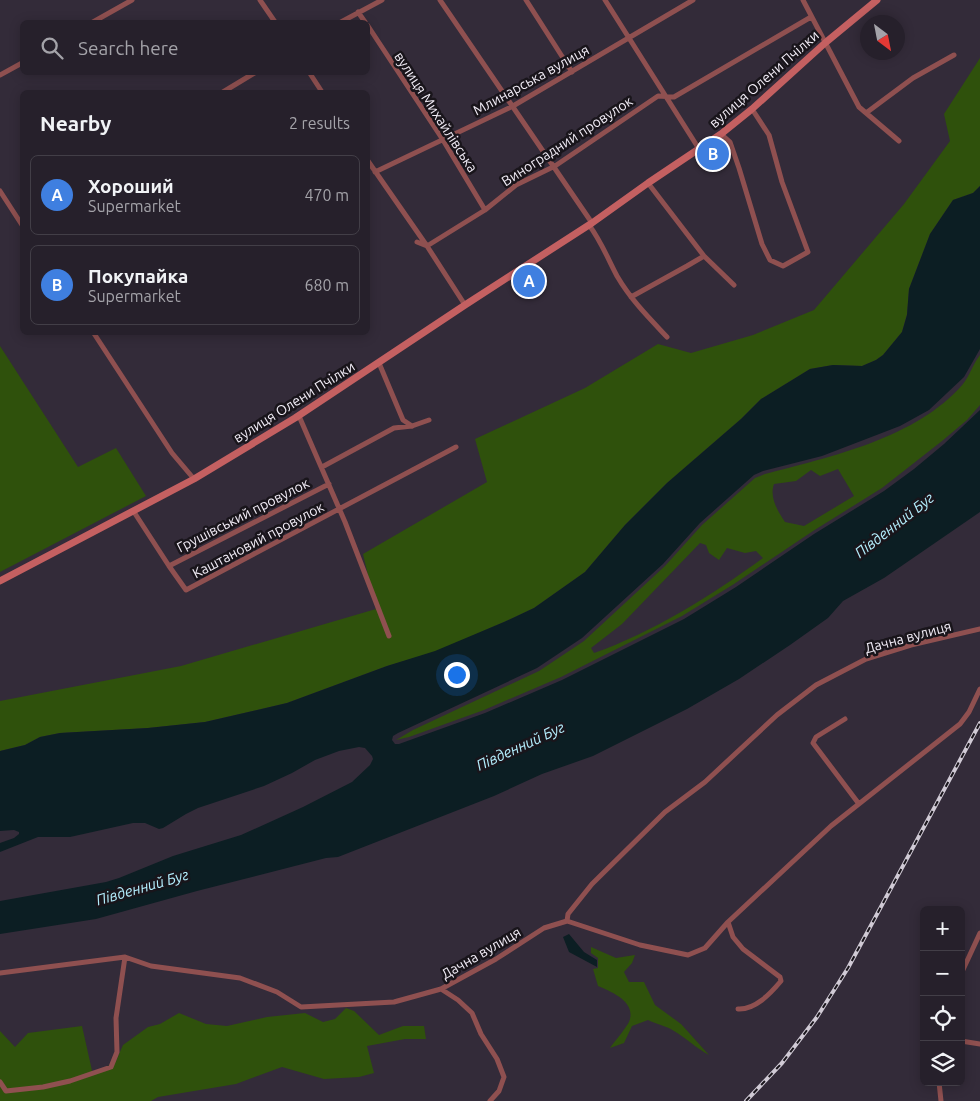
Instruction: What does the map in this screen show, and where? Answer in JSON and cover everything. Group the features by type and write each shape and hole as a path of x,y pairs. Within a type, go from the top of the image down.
{"street":[{"path":"97,20 132,0"},
{"path":"260,0 274,20"},
{"path":"344,20 382,0"},
{"path":"440,0 555,166 591,224 617,276 631,297 667,337"},
{"path":"526,0 572,72"},
{"path":"606,0 698,149"},
{"name":"Млинарська вулиця","path":"376,172 513,106 693,0"},
{"path":"803,0 859,108 899,141"},
{"name":"вулиця Олени Пчілки","path":"0,581 194,479 299,416 465,305 591,224 721,134 877,0"},
{"path":"358,12 364,20"},
{"name":"Виноградний провулок","path":"427,246 485,210 516,185 555,166 658,96 674,97 811,17"},
{"name":"вулиця Михайлівська","path":"370,29 443,140 485,210"},
{"path":"866,113 913,78 954,55"},
{"path":"0,75 20,64"},
{"path":"226,90 251,75"},
{"path":"310,75 321,90"},
{"path":"721,134 730,142 740,168 762,244 770,260 783,266 808,252 777,168 769,135 752,109"},
{"path":"370,164 465,305"},
{"path":"648,183 704,256 734,286"},
{"path":"0,191 20,222"},
{"path":"16,216 20,213"},
{"path":"417,242 427,246"},
{"path":"631,297 704,256"},
{"path":"95,335 172,454 194,479"},
{"path":"378,364 403,420 412,426"},
{"name":"Каштановий провулок","path":"299,416 340,510 389,636"},
{"name":"Грушівський провулок","path":"322,467 394,428 412,426 429,420"},
{"name":"Каштановий провулок","path":"168,566 186,590 456,447"},
{"name":"Грушівський провулок","path":"168,566 329,484"},
{"path":"134,512 168,566"},
{"name":"Дачна вулиця","path":"125,957 151,966 240,978 277,992 301,1007 394,1002 441,989 496,959 544,928 567,921 568,914 592,884 665,812 705,782 777,715 816,685 866,659 911,645 980,629"},
{"path":"567,921 640,945 688,954 705,948 728,922 831,826 960,724 969,712 980,689"},
{"path":"845,719 816,737 813,743 859,804"},
{"path":"728,922 732,937 743,949 780,977 781,981 774,990 756,1005 746,1009 738,1008"},
{"path":"965,965 980,933"},
{"path":"0,973 125,957 116,1018 117,1052 111,1067 70,1081 44,1087 6,1091 0,1082"},
{"path":"441,989 458,1000 472,1013 481,1034 497,1059 504,1078 499,1091 490,1101"},
{"path":"965,1042 980,1044"},
{"path":"939,1086 941,1101"}],"green space":[{"path":"980,58 980,186 973,193 953,200 930,234 909,289 907,314 902,332 883,355 876,360 862,366 833,365 810,369 761,399 741,419 667,483 625,525 585,572 534,608 504,622 435,652 387,666 287,703 205,722 148,728 60,733 40,737 25,745 0,751 0,701 181,666 376,609 363,554 487,482 475,439 585,388 658,344 691,353 753,335 814,310 904,204 950,141 944,114"},
{"path":"0,346 78,467 116,448 146,496 0,572"},
{"path":"980,355 980,405 967,420 882,488 682,616 561,677 484,710 396,740 413,730 539,671 584,641 665,566 702,525 755,478 844,452 897,432 944,403 963,384","holes":["838,469 854,496 804,526 785,522 773,499 774,484 796,481 811,470 820,476","700,543 706,545 709,553 719,560 727,548 745,553 756,551 763,558 724,586 682,612 639,634 594,653 591,648 622,624"]},
{"path":"591,947 616,958 635,955 632,963 624,972 629,982 644,982 655,1005 681,1024 709,1055 671,1029 648,1020 632,1026 624,1043 610,1048 629,1022 630,1009 622,999 598,986 593,969 598,968 598,958 591,953"},
{"path":"346,1008 354,1011 379,1035 403,1026 424,1026 426,1039 405,1039 367,1046 374,1073 359,1077 324,1079 282,1067 236,1084 158,1097 151,1101 0,1101 0,1031 15,1047 28,1033 82,1026 93,1075 116,1061 123,1045 148,1027 160,1024 179,1013 206,1024 227,1026 267,1017 305,1013 323,1022 335,1019"}],"water":[{"name":"Південний Буг","path":"980,186 980,349 964,377 929,410 900,426 822,456 754,475 700,523 663,564 582,638 537,668 398,733 393,736 392,740 395,744 399,744 485,713 562,680 684,619 736,587 814,534 884,491 944,444 980,410 980,512 884,578 843,601 828,618 739,679 687,709 593,756 542,774 494,796 338,857 326,858 197,891 96,919 0,934 0,901 106,882 173,856 241,835 352,782 370,765 373,759 365,748 359,747 339,751 315,760 264,786 198,808 159,829 145,823 133,823 70,837 38,837 0,852 0,843 14,838 19,832 14,830 0,831 0,751 25,745 40,737 60,733 148,728 205,722 287,703 387,666 435,651 534,608 585,572 625,525 667,483 741,419 761,399 810,369 833,365 862,366 883,355 902,332 907,315 909,289 930,234 953,200 973,193"},
{"path":"569,934 584,952 597,960 597,967 569,952 563,937"}],"railway":[{"path":"746,1101 782,1063 817,1017 848,968 980,723"}],"place":[{"name":"Покупайка","path":"713,154"},
{"name":"Хороший","path":"529,281"}]}
